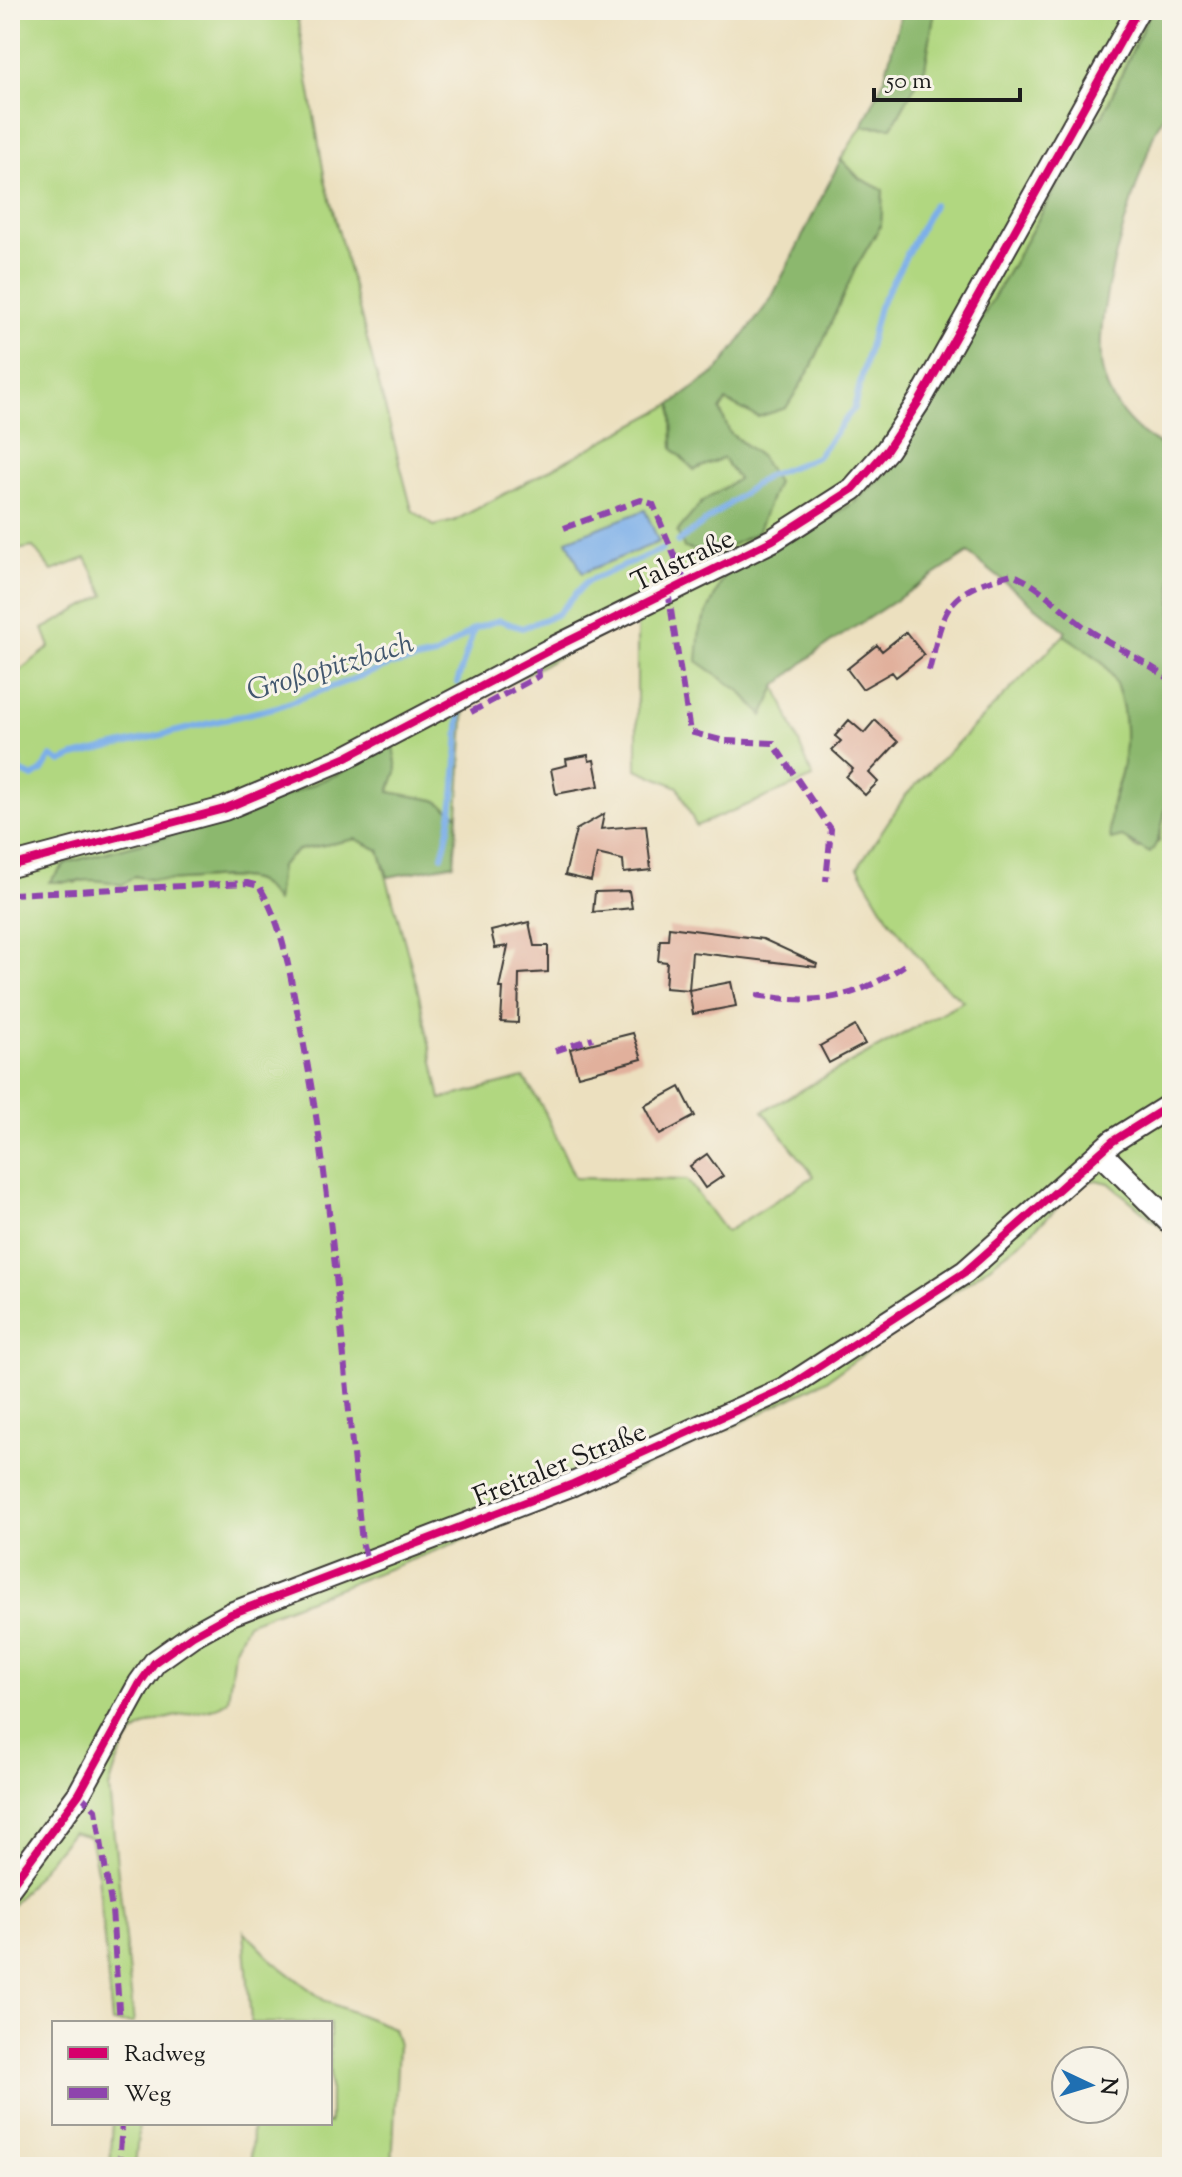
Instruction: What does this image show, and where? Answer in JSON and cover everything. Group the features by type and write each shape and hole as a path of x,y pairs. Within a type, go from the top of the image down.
{"street":[{"name":"Talstraße","path":"10,866 224,809 345,758 546,652 773,540 853,489 887,450 920,400 1138,10"},
{"name":"Freitaler Straße","path":"10,1887 79,1794 140,1683 155,1662 193,1635 231,1614 573,1484 786,1388 965,1272 1100,1152 1172,1104"},
{"path":"1100,1152 1172,1224"}],"green space":[{"path":"10,10 296,10 325,180 412,510 434,526 454,521 672,404 673,449 723,458 738,479 702,502 684,548 761,457 730,433 720,410 726,401 758,417 786,408 812,366 855,269 881,225 883,190 859,178 841,159 862,126 892,127 925,68 935,10 1151,10 1102,117 1094,121 928,413 886,473 855,502 814,528 725,574 700,628 698,661 740,691 763,715 776,686 813,778 696,826 678,787 637,769 637,617 465,705 458,815 435,800 389,792 397,769 392,746 342,772 229,820 66,863 74,883 99,877 122,885 135,876 163,880 247,879 264,887 276,901 280,866 298,850 356,839 379,850 417,986 441,1099 524,1078 543,1108 575,1178 687,1180 726,1232 814,1176 763,1111 963,1001 935,977 889,919 858,867 906,795 1064,635 1102,663 1116,685 1123,710 1125,736 1121,773 1111,810 1120,832 1138,849 1159,842 1163,809 1172,783 1172,1236 1109,1183 1096,1180 1084,1183 1023,1240 975,1277 825,1381 700,1443 580,1495 247,1623 234,1650 228,1700 212,1709 158,1721 135,1733 121,1754 109,1789 134,2021 112,2021 98,1875 90,1837 72,1832 10,1908 10,678 50,647 43,629 105,595 86,558 52,571 33,547 10,551"},
{"path":"902,10 935,10 925,68 892,127 862,126 884,80"},
{"path":"1151,10 1172,10 1172,96 1154,134 1118,246 1101,334 1103,374 1115,402 1146,436 1172,449 1172,783 1161,830 1150,853 1122,837 1111,840 1111,814 1123,762 1125,736 1123,710 1111,674 1096,657 1064,635 1066,631 968,553 815,653 776,686 763,716 740,691 697,661 700,628 725,574 814,528 855,502 886,473 928,413 1094,121 1102,117"},
{"path":"841,159 859,178 883,190 881,225 855,269 812,366 786,408 758,417 726,401 720,410 730,433 761,457 777,482 757,533 713,554 684,548 677,532 702,502 738,479 723,458 694,470 673,449 672,404 718,370 771,299"},
{"path":"393,746 397,769 389,792 435,800 458,815 454,864 388,877 379,850 356,839 298,850 280,866 276,902 257,882 234,877 165,881 135,876 122,885 94,880 49,882 66,863 229,820 342,772"},
{"path":"244,1931 274,1962 325,2001 393,2028 398,2045 392,2167 251,2167 252,2125 332,2125 332,2021 251,2021"},
{"path":"113,2125 139,2125 135,2167 110,2167"}],"water":[{"path":"645,510 659,542 582,573 567,540"}],"building":[{"path":"906,632 924,655 896,677 892,672 862,689 847,669 877,645 882,651"},
{"path":"849,720 864,733 875,720 898,742 869,773 878,782 865,795 846,777 853,769 832,750 841,741 835,736"},
{"path":"588,755 589,761 594,760 599,786 556,794 551,769 567,765 566,759"},
{"path":"604,814 601,829 646,825 651,870 624,873 623,860 597,854 591,881 565,875 576,830"},
{"path":"629,891 632,908 593,912 595,892"},
{"path":"529,922 534,946 548,946 548,972 519,974 518,1023 501,1022 503,988 499,988 508,946 495,948 491,931"},
{"path":"669,927 763,939 817,964 816,967 692,952 689,990 665,988 667,962 658,961 660,940 668,940"},
{"path":"731,982 736,1006 693,1014 689,990"},
{"path":"855,1026 865,1044 829,1063 820,1046"},
{"path":"633,1033 642,1059 578,1076 570,1049"},
{"path":"680,1087 695,1116 660,1135 645,1106"},
{"path":"707,1154 723,1176 705,1188 690,1166"}],"waterway":[{"name":"Großopitzbach","path":"678,542 765,477 817,457 854,408 879,307 933,205"},
{"name":"Großopitzbach","path":"10,747 16,754 20,771 33,777 42,771 51,756 61,762 74,756 277,707 391,665 435,656 474,629 499,620 522,628 558,614 586,582 663,549"},
{"path":"457,683 474,629"},
{"path":"442,856 453,803 460,711"}],"marked path":[{"path":"564,528 641,500 653,504 685,582"},
{"path":"929,671 944,617 951,606 972,588 1012,574 1045,594 1092,632 1172,681"},
{"path":"668,591 690,732 724,741 773,743 831,829 826,881"},
{"path":"471,712 539,676 536,657"},
{"path":"10,894 247,883 259,886 268,902 286,954 312,1088 330,1217 362,1542 368,1563"},
{"path":"756,995 800,999 837,996 871,985 909,962"},
{"path":"555,1051 593,1038"},
{"path":"79,1794 96,1810 112,1910 120,2021"},
{"path":"119,2167 122,2125"}],"cycle path":[{"path":"10,866 224,809 345,758 556,647 773,540 853,489 887,450 920,400 1138,10"},
{"path":"10,1887 79,1794 140,1683 155,1662 193,1635 231,1614 573,1484 786,1388 965,1272 1113,1141 1172,1104"}]}
